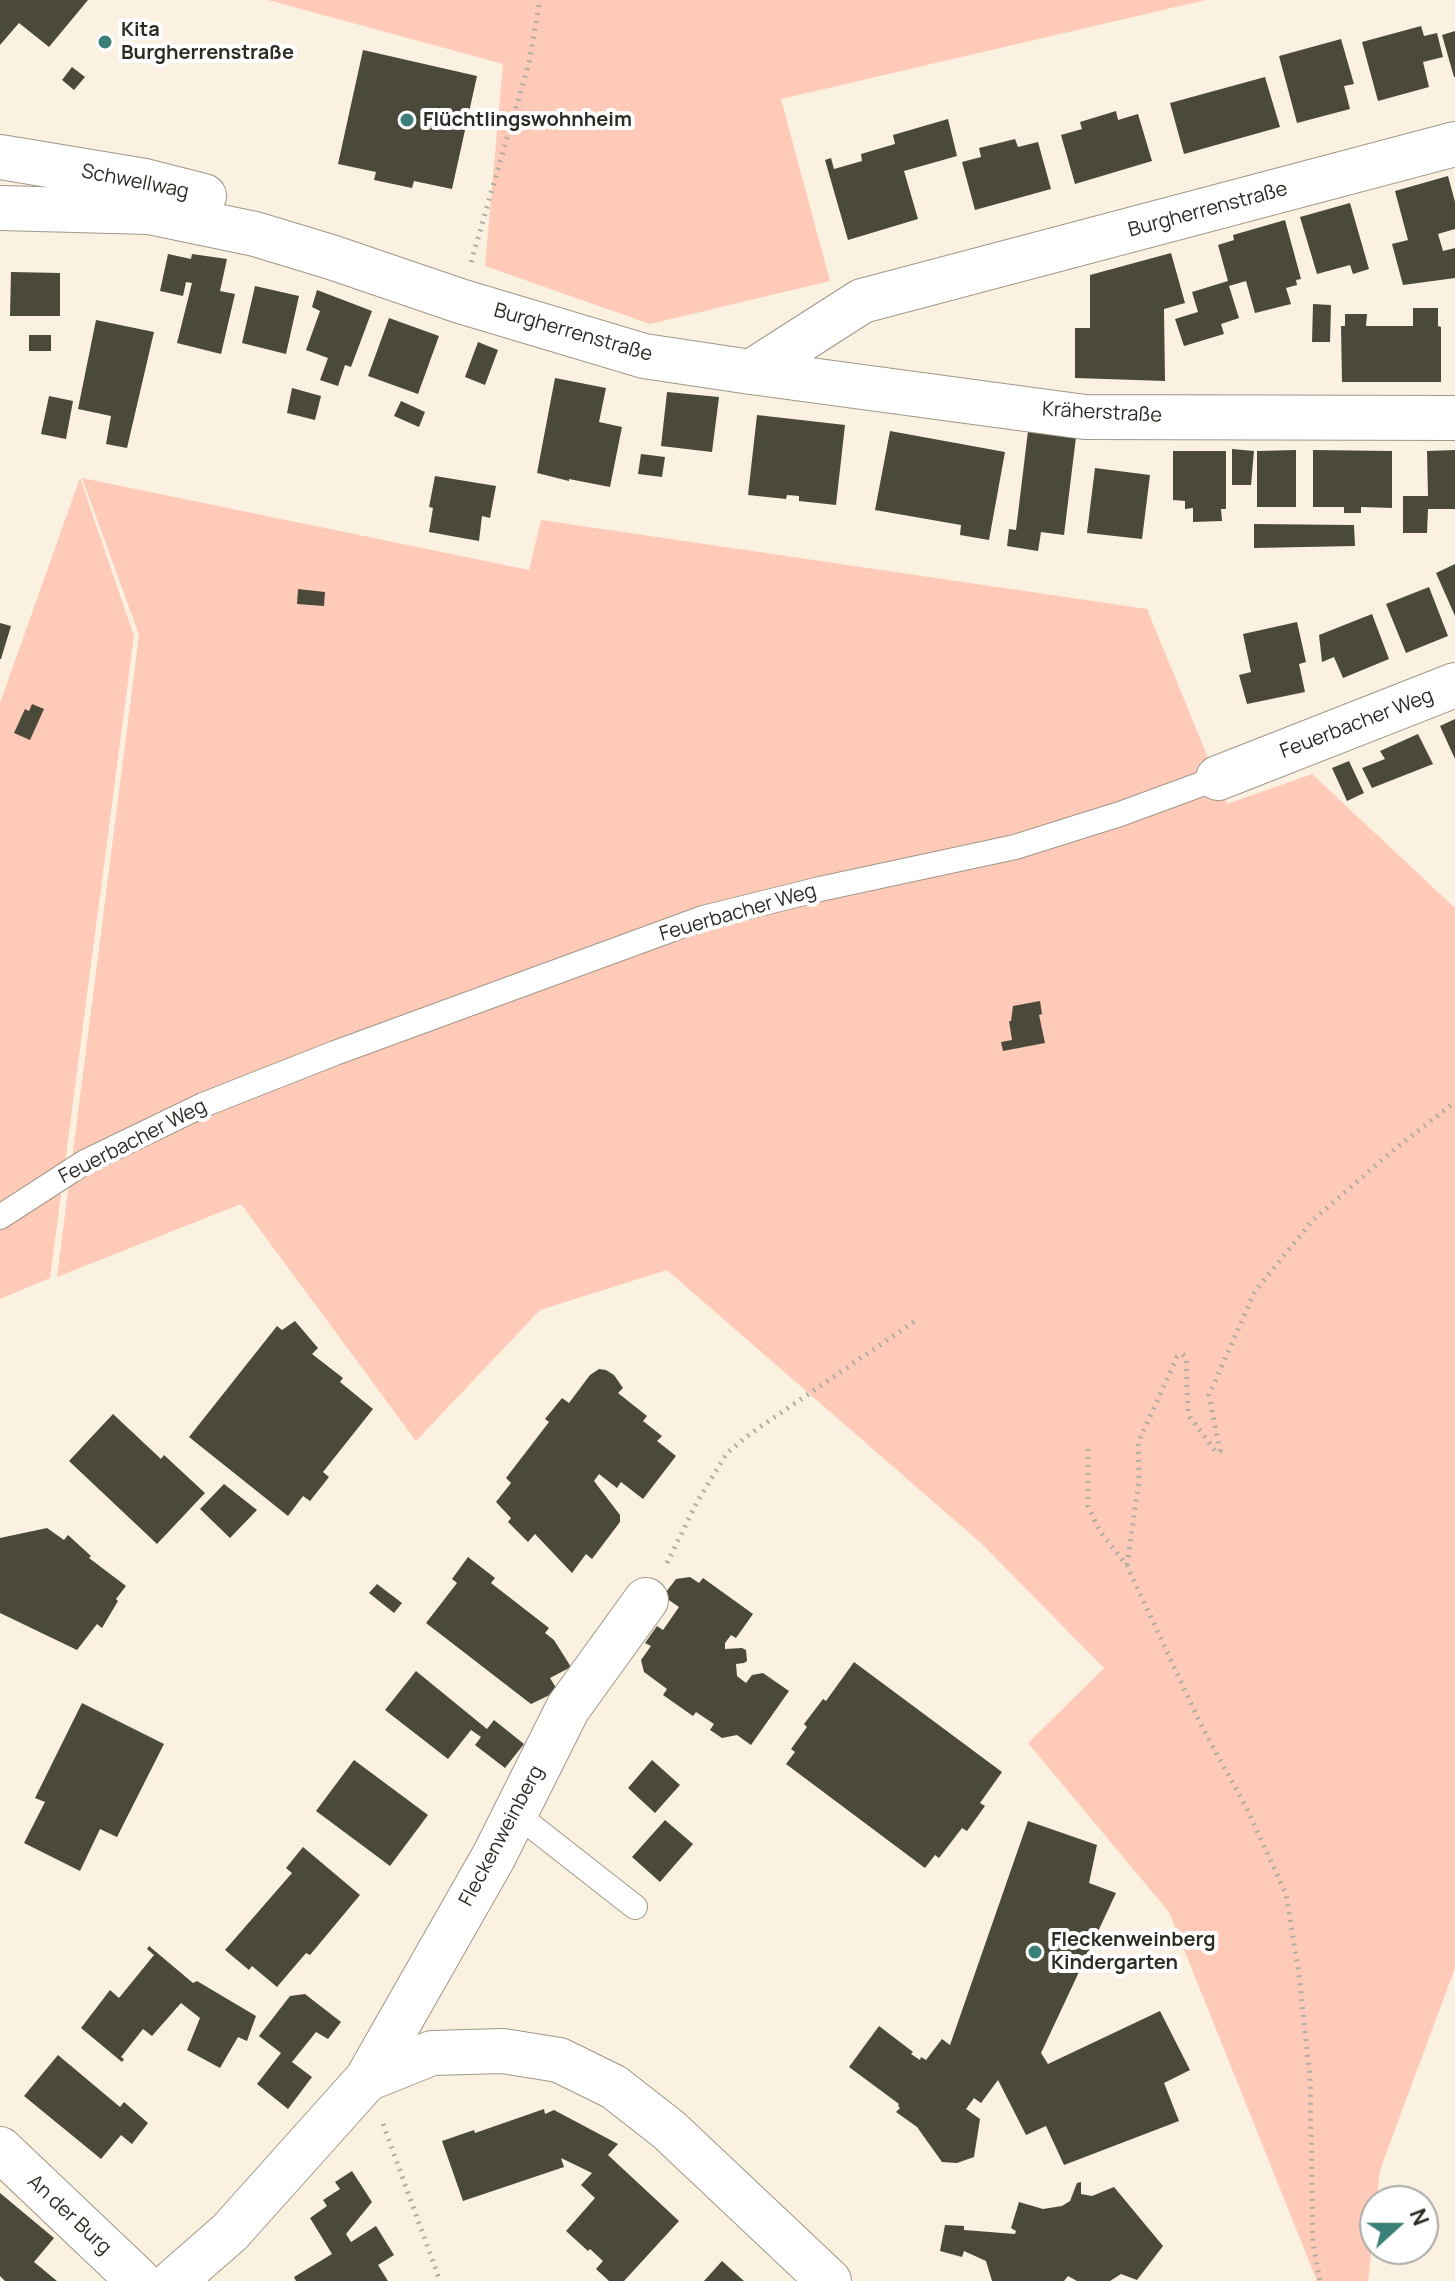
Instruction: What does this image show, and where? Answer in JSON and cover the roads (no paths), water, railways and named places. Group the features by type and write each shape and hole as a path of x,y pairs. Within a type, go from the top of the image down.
{"street":[{"name":"Burgherrenstraße","path":"0,208 149,212 255,234 460,301 644,356 751,372 862,301 1455,144"},
{"name":"Schwellwag","path":"0,157 145,181 219,200 246,221 255,234"},
{"name":"Kräherstraße","path":"751,372 1085,417 1455,418"},
{"name":"Feuerbacher Weg","path":"1218,778 1455,685"},
{"name":"Fleckenweinberg","path":"174,2281 230,2232 367,2079 494,1856 568,1708 646,1600"},
{"name":"Fleckenweinberg","path":"367,2079 432,2053 503,2051 559,2060 614,2087 669,2130 829,2281"},
{"name":"An der Burg","path":"0,2149 139,2281"}],"lane":[{"name":"Feuerbacher Weg","path":"0,1217 85,1162 203,1105 335,1053 703,918 1015,847 1120,814 1218,778"},
{"path":"515,1813 635,1907"}],"place":[{"name":"Kita Burgherrenstraße","path":"105,42"},
{"name":"Flüchtlingswohnheim","path":"407,120"},
{"name":"Fleckenweinberg Kindergarten","path":"1035,1952"}]}
